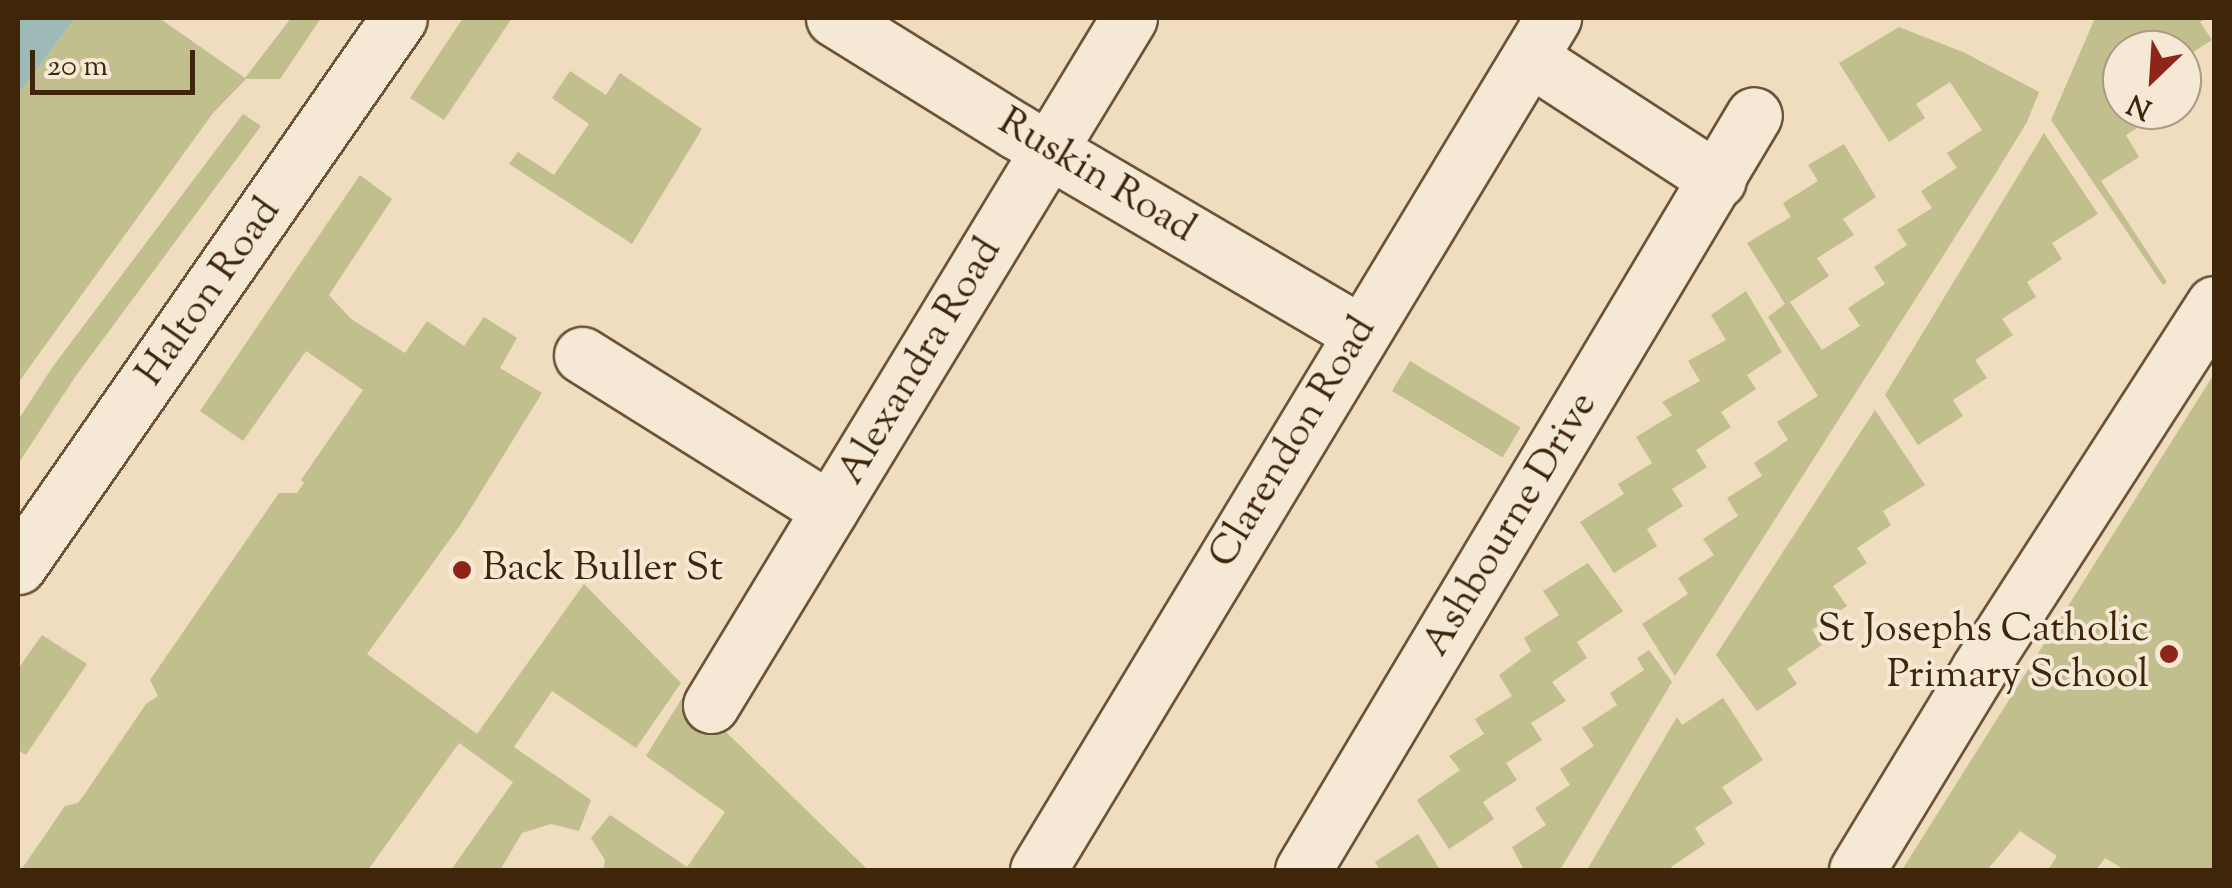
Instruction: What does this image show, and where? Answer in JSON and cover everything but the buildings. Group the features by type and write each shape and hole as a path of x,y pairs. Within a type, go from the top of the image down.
{"street":[{"name":"Halton Road","path":"18,566 332,120 398,18"},
{"name":"Ruskin Road","path":"834,18 1360,333"},
{"name":"Alexandra Road","path":"711,705 1129,18"},
{"path":"1541,38 1718,180"},
{"name":"Clarendon Road","path":"1038,870 1541,38"},
{"name":"Ashbourne Drive","path":"1303,870 1754,115"},
{"path":"1857,870 1979,669 2214,304"},
{"path":"582,356 830,510"}],"shaded area":[{"path":"75,18 159,18 245,78 291,18 321,18 280,79 246,79 213,113 18,383 18,95"},
{"path":"463,18 512,18 444,120 410,98"},
{"path":"2095,18 2207,18 2200,22 2212,40 2202,46 2202,30 2102,30 2102,130 2134,130 2126,135 2139,157 2101,181 2167,282 2163,285 2051,120"},
{"path":"1899,27 1963,52 2039,92 2027,122 1994,176 1675,676 1642,624 1688,594 1678,578 1714,555 1703,539 1738,516 1727,498 1762,476 1754,463 1788,440 1777,422 1818,396 1768,317 1785,304 1747,243 1791,217 1783,203 1818,181 1808,165 1844,144 1876,197 1843,219 1854,235 1817,258 1829,276 1790,302 1822,350 1860,326 1848,308 1885,284 1874,267 1907,245 1897,230 1932,208 1921,191 1957,168 1947,153 1982,130 1950,82 1916,104 1925,118 1889,142 1839,63"},
{"path":"570,71 606,95 620,73 702,129 632,244 509,164 518,152 554,175 589,124 552,98"},
{"path":"243,114 261,126 75,377 18,464 18,420 54,365"},
{"path":"2044,133 2098,214 2052,243 2062,259 2027,282 2036,297 2002,319 2013,335 1975,360 1987,378 1953,400 1963,416 1918,445 1885,395"},
{"path":"360,175 392,199 329,295 351,319 405,353 427,321 464,346 484,317 517,338 500,368 542,393 461,524 367,654 477,734 584,584 681,683 636,748 552,691 514,747 591,800 579,831 551,824 522,833 500,870 451,870 513,782 459,743 368,870 21,870 65,806 78,803 146,704 158,696 150,680 279,493 297,493 304,483 301,480 363,390 306,351 243,441 200,411"},
{"path":"1746,291 1782,352 1747,375 1756,389 1721,412 1731,427 1696,450 1707,467 1672,489 1683,506 1647,529 1657,546 1614,573 1580,522 1624,494 1618,484 1652,463 1636,437 1672,415 1662,402 1700,381 1688,361 1726,340 1711,315"},
{"path":"1410,361 1521,427 1503,457 1392,391"},
{"path":"2214,374 2214,870 2125,870 2105,858 2096,870 2048,870 2057,856 2020,831 1987,870 1902,870"},
{"path":"1875,410 1925,485 1883,511 1891,525 1857,548 1867,563 1833,586 1847,606 1812,630 1822,645 1787,669 1797,684 1757,711 1716,655"},
{"path":"1588,563 1623,611 1577,642 1587,658 1552,682 1566,701 1531,723 1542,740 1506,763 1517,780 1483,802 1494,819 1449,849 1417,800 1460,770 1449,756 1484,734 1475,719 1512,696 1499,675 1531,651 1524,638 1559,615 1543,591"},
{"path":"42,635 87,664 26,755 18,750 18,669"},
{"path":"1649,650 1672,682 1560,870 1524,870 1512,847 1546,825 1535,808 1570,785 1560,769 1594,746 1582,728 1617,705 1610,693 1644,670 1637,658"},
{"path":"687,690 868,870 603,870 605,860 591,838 610,815 687,867 725,812 646,756"},
{"path":"1723,698 1763,760 1722,787 1733,803 1695,828 1705,844 1671,867 1673,870 1587,870 1677,717 1682,725"},
{"path":"1418,834 1440,870 1380,870 1375,862"}],"water":[{"path":"18,18 75,18 18,95"}],"place":[{"name":"Back Buller St","path":"462,570"},
{"name":"St Josephs Catholic Primary School","path":"2169,654"}]}
